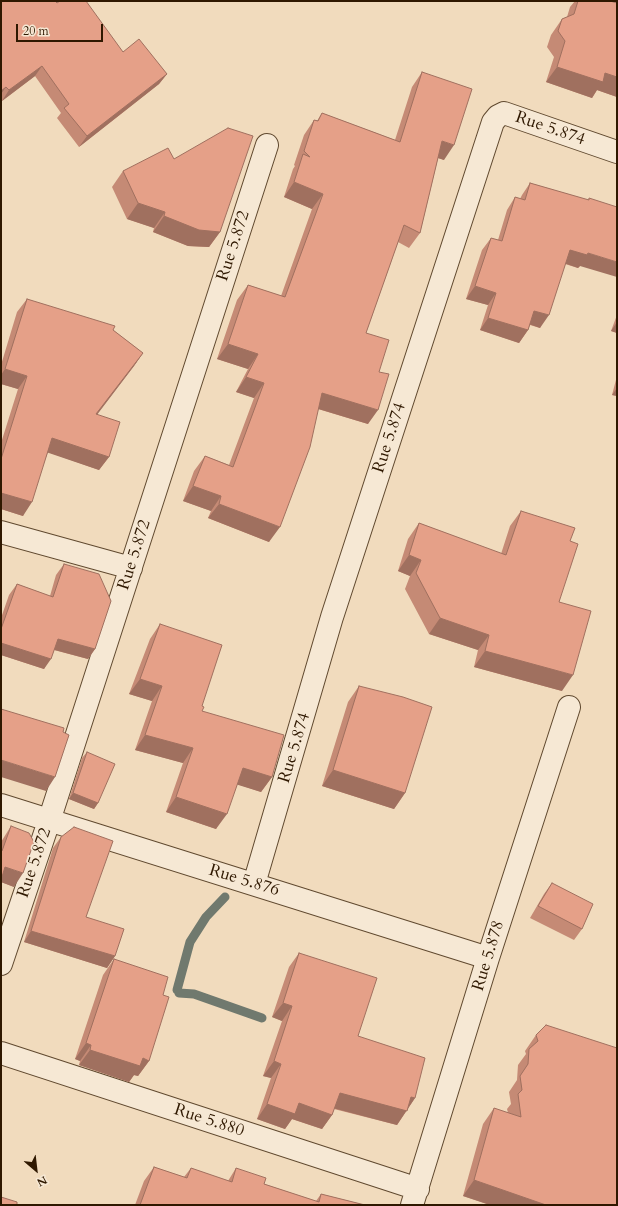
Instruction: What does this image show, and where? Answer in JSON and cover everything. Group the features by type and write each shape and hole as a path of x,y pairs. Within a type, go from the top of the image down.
{"street":[{"name":"Rue 5.874","path":"254,884 332,617 493,122 498,116 504,113 617,152"},
{"name":"Rue 5.872","path":"1,964 49,821 267,145"},
{"path":"1,532 131,568"},
{"name":"Rue 5.878","path":"415,1197 488,958 568,707"},
{"name":"Rue 5.876","path":"1,806 488,958"},
{"name":"Rue 5.880","path":"1,1053 415,1197"}],"building":[{"path":"1,1 55,1 57,3 60,1 86,1 123,52 139,39 167,74 87,136 64,108 69,104 42,66 9,90 6,87 1,91"},
{"path":"578,1 610,1 617,3 617,77 605,73 603,82 557,67 565,41 558,31 562,19 574,14"},
{"path":"422,72 472,89 454,145 442,141 420,233 404,225 366,333 389,340 379,372 389,374 378,410 322,393 310,447 280,527 219,504 221,496 193,486 205,456 233,467 264,383 246,377 258,354 228,344 248,285 285,297 323,194 294,182 303,154 310,157 304,151 314,120 318,121 322,113 400,142"},
{"path":"228,128 253,136 220,232 199,230 164,216 165,212 138,203 123,171 168,148 174,159"},
{"path":"530,183 589,200 589,198 617,207 617,262 588,253 587,255 570,250 549,315 534,311 528,330 488,318 496,293 475,286 491,238 502,241 515,197 525,200"},
{"path":"27,299 115,326 113,330 143,353 96,414 120,422 109,457 52,438 32,502 1,493 1,459 27,376 5,369"},
{"path":"521,511 575,528 570,541 578,544 559,602 591,611 573,675 485,651 489,635 440,618 416,573 421,560 409,555 419,523 506,555"},
{"path":"64,564 99,574 111,601 95,649 58,639 51,659 1,643 1,629 17,584 53,597"},
{"path":"160,624 222,645 202,706 204,707 202,711 284,735 272,777 243,768 227,814 176,797 193,748 145,735 162,686 140,679"},
{"path":"359,686 403,697 432,707 405,793 333,770"},
{"path":"1,709 64,728 63,732 69,735 55,777 1,760"},
{"path":"87,752 115,764 98,803 73,793"},
{"path":"11,826 29,833 34,842 23,873 5,867 1,880 1,851"},
{"path":"74,827 113,841 86,917 124,929 115,956 31,931 61,837"},
{"path":"552,883 593,904 582,929 538,906"},
{"path":"299,953 377,978 358,1036 425,1058 415,1098 411,1097 407,1111 340,1093 332,1115 299,1103 295,1114 267,1104 281,1064 274,1061 292,1006 283,1003"},
{"path":"114,959 168,977 163,995 169,997 149,1061 143,1058 140,1066 90,1050 91,1045 86,1043"},
{"path":"546,1025 617,1048 617,1205 546,1205 474,1180 494,1108 521,1117 518,1094 522,1090 520,1076 528,1064 529,1049 538,1041 536,1035"},
{"path":"154,1167 187,1178 191,1168 232,1182 236,1168 266,1178 264,1184 319,1202 321,1194 365,1205 140,1205"},
{"path":"1,1197 17,1202 17,1205 1,1205"}],"waterway":[{"path":"177,990 190,942 206,917 225,897"},
{"path":"179,993 194,994 262,1018"}]}
